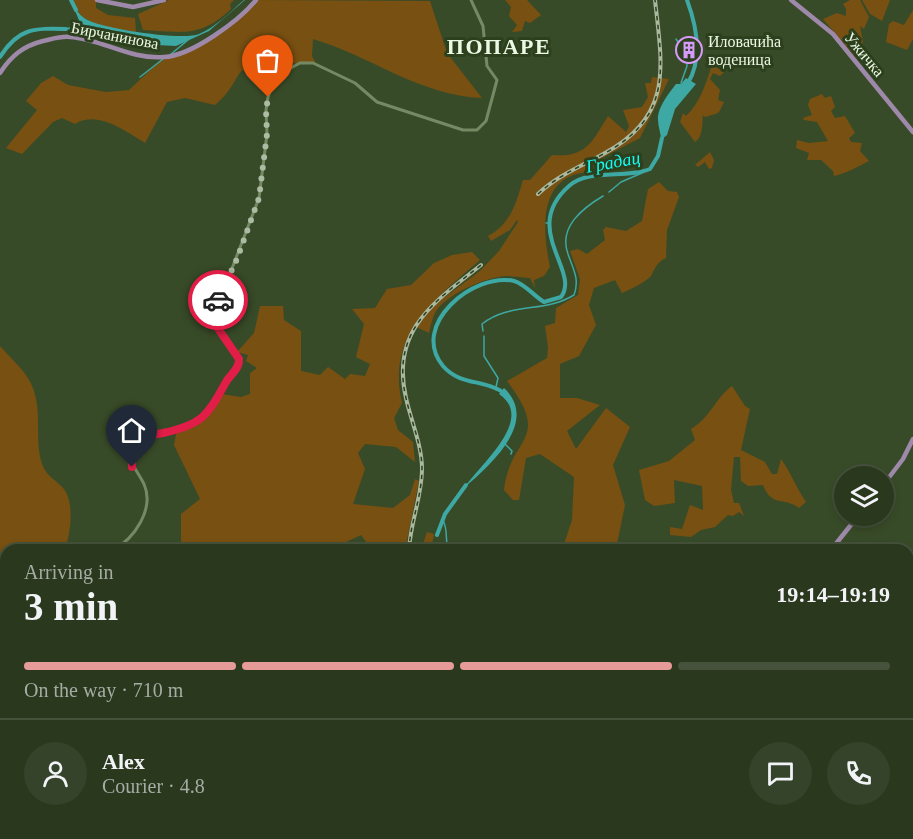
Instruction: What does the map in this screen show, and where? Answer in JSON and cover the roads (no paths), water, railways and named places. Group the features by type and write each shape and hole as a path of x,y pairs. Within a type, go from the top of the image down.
{"main road":[{"path":"98,0 137,7 164,0"},
{"name":"Бирчанинова","path":"0,73 21,50 65,36 139,56 163,58 177,55 222,28 256,0"},
{"name":"Ужичка","path":"791,0 833,34 913,132"},
{"path":"894,471 913,439"},
{"path":"836,544 850,526"}],"street":[{"path":"122,544 132,537 145,506 144,484 131,463 133,441 140,436 175,430 204,416 212,409 229,378 240,364 239,358 217,327 216,310 258,202 267,134 266,108 274,82 294,66 311,62 355,83 382,104 463,130 477,130 486,120 497,80 487,65 483,26 471,0"}],"water":[{"path":"73,6 80,15 99,24 145,33 190,36 199,34 223,19 209,31 176,46 137,44 83,30 61,29 81,25"},
{"path":"686,78 696,84 675,109 667,135 661,140 658,123 659,111 676,84 681,84"},
{"path":"504,388 514,401 517,415 514,429 498,455 464,488 492,454 508,428 511,416 509,404 499,394"}],"waterway":[{"path":"71,0 76,10"},
{"name":"Градац","path":"687,0 697,42 696,63 688,83"},
{"path":"0,57 13,40 20,35 36,30 66,29"},
{"path":"676,39 685,52"},
{"path":"171,54 188,40"},
{"path":"687,52 697,51"},
{"path":"681,83 687,66 686,53"},
{"path":"140,77 163,59"},
{"name":"Градац","path":"504,393 457,377 443,366 435,350 434,334 440,319 465,293 498,280 514,281 526,287 544,302 561,297 565,287 564,275 550,233 550,218 555,202 569,186 586,177 641,172 650,169 658,156 662,138"},
{"path":"609,192 621,182 642,173"},
{"path":"483,331 482,324 493,317 563,301 574,295 576,279 568,254 566,235 574,219 603,196"},
{"path":"484,336 484,356 498,378 496,387"},
{"path":"505,444 512,451 511,454"},
{"name":"Градац","path":"437,535 445,514 466,485"},
{"path":"443,520 447,544"}],"railway":[{"path":"538,194 562,176 605,153 627,138 643,123 653,105 660,67 655,0"},
{"path":"410,544 420,490 422,460 406,398 403,374 405,353 411,335 433,305 481,265"}],"place":[{"name":"Иловачића воденица","path":"689,50"}],"district":[{"name":"ПОПАРЕ","path":"499,46"}]}
